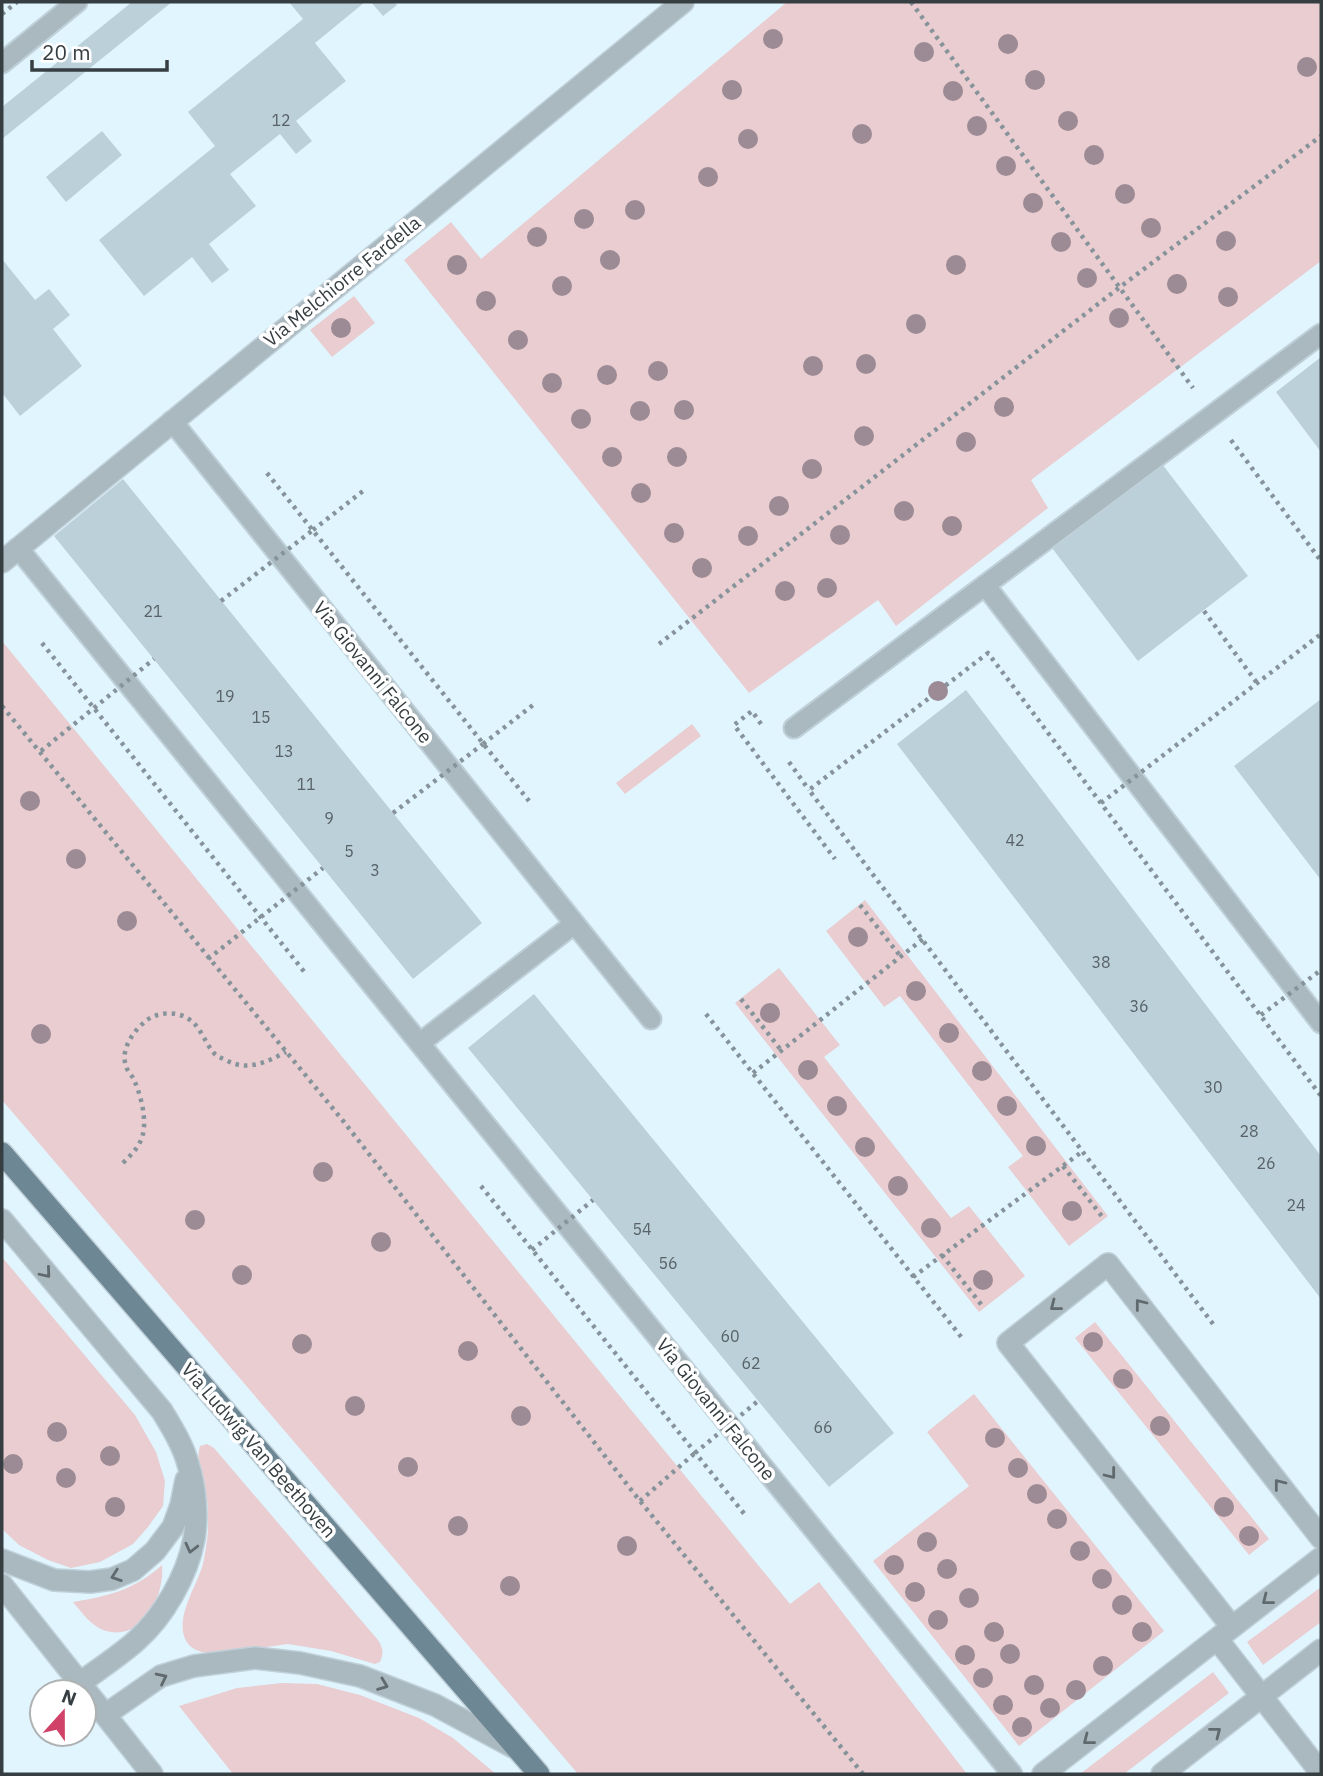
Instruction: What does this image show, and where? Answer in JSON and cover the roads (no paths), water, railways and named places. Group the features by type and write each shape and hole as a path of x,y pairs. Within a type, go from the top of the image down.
{"main road":[{"name":"Via Ludwig Van Beethoven","path":"2,1153 539,1774"}],"street":[{"name":"Via Melchiorre Fardella","path":"2,562 683,2"},
{"path":"2,1220 162,1410 180,1442 188,1464 195,1501 194,1536 189,1560 173,1594 154,1622 137,1640 87,1678"},
{"path":"1321,1538 1108,1264 1008,1343 1225,1633 1262,1696 1321,1773"},
{"path":"2,1560 54,1580 66,1581 112,1579 133,1570 155,1551 173,1527 181,1505 188,1464"},
{"path":"1043,1774 1321,1558"},
{"path":"2,1585 76,1678"},
{"path":"1162,1774 1321,1650"},
{"name":"Via Ludwig Van Beethoven","path":"105,1715 161,1676 194,1666 255,1658 300,1663 360,1676 435,1705 516,1748"},
{"path":"98,1706 152,1774"}],"lane":[{"path":"2,63 77,2"},
{"path":"794,728 1321,334"},
{"name":"Via Giovanni Falcone","path":"172,421 651,1019"},
{"name":"Via Giovanni Falcone","path":"19,548 1012,1774"},
{"path":"985,584 1321,1023"},
{"path":"420,1043 574,923"}]}
